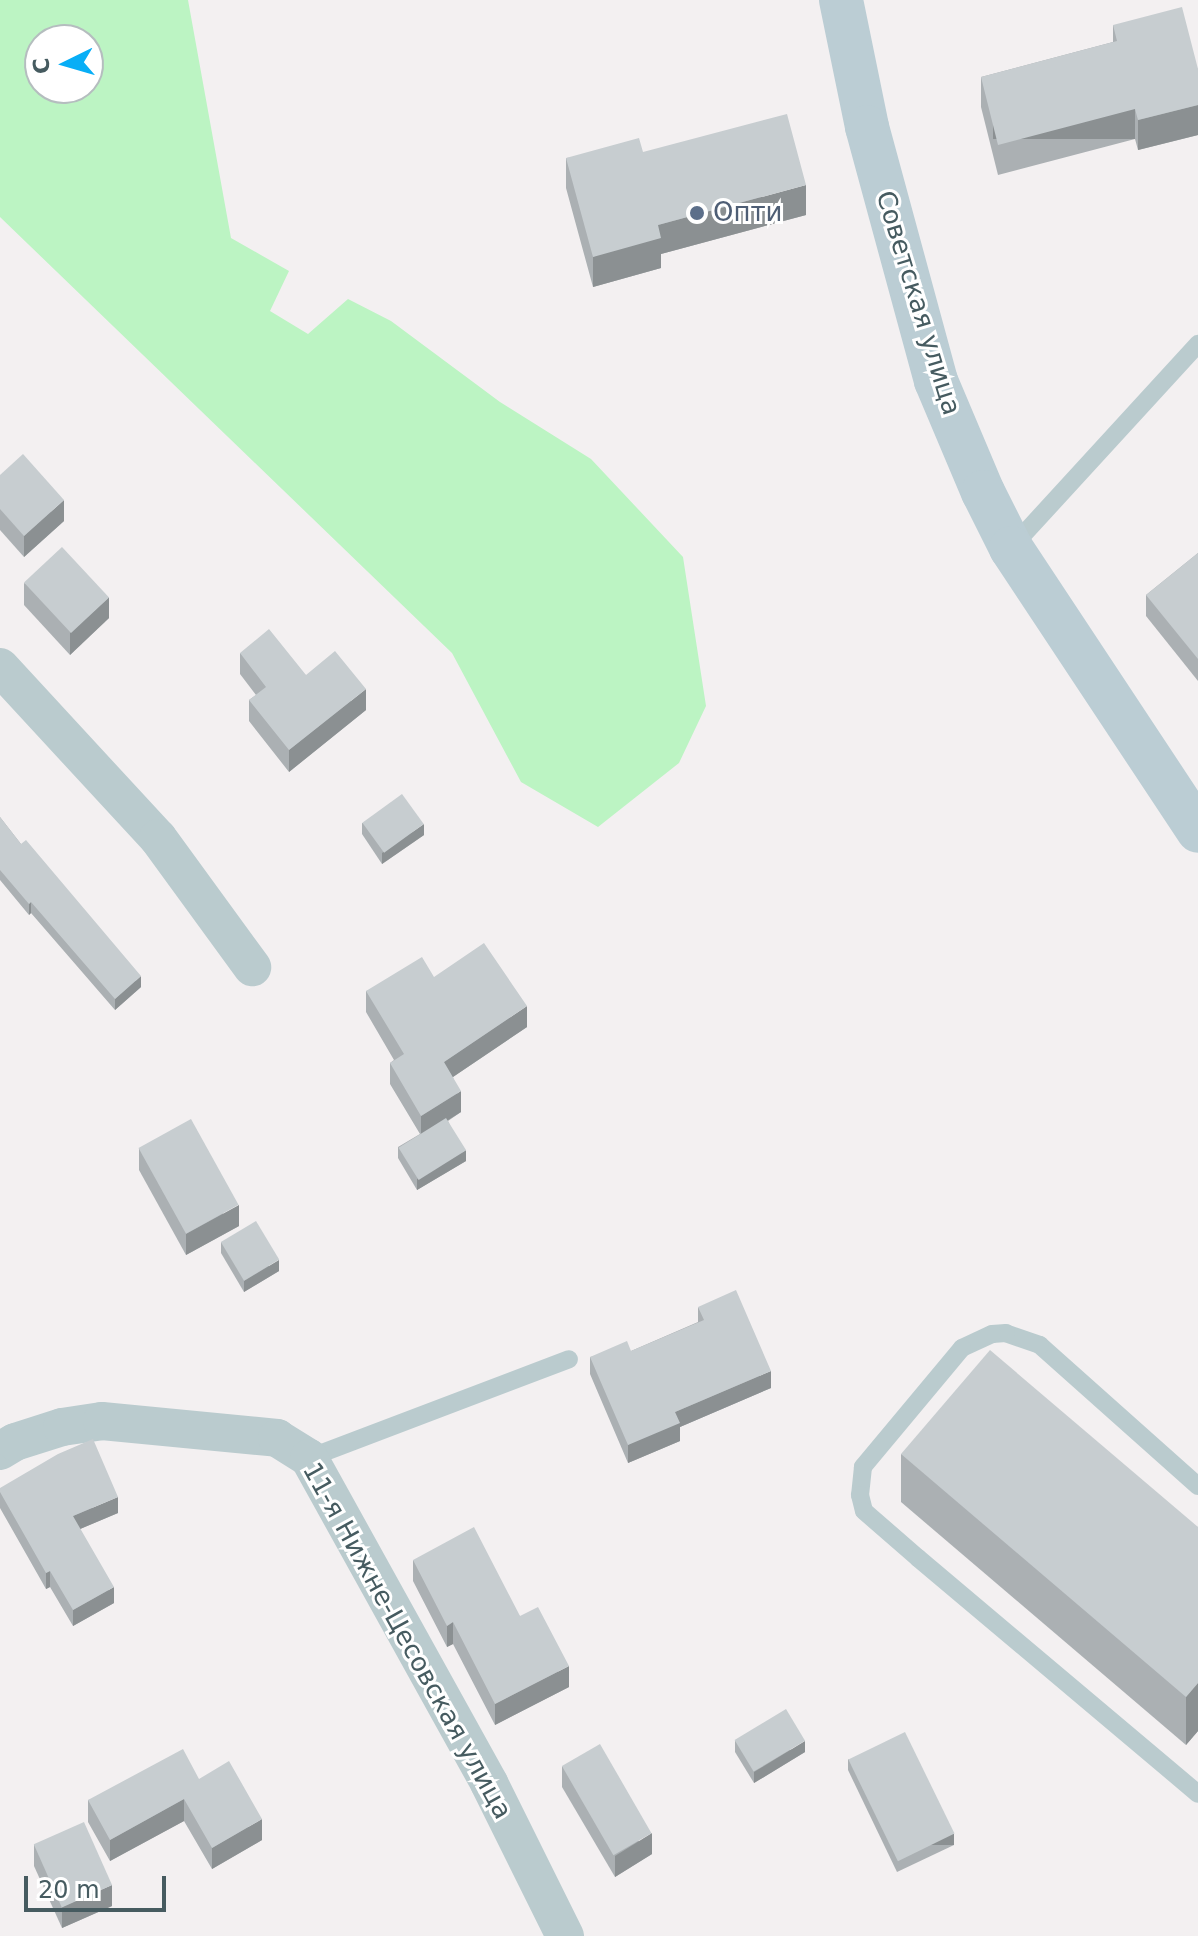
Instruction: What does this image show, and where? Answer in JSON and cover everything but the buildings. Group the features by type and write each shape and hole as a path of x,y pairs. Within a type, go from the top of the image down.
{"main road":[{"name":"Советская улица","path":"841,0 867,127 936,381 983,492 1011,548 1198,831"}],"street":[{"path":"0,667 158,838 252,967"},
{"name":"11-я Нижне-Цесовская улица","path":"0,1451 15,1442 62,1427 102,1421 277,1438 309,1458 489,1783 565,1936"}],"lane":[{"path":"1011,548 1198,344"},
{"path":"1198,1486 1040,1345 1006,1333 992,1334 962,1348 863,1467 860,1495 864,1511 1198,1794"},
{"path":"309,1458 569,1359"}],"green space":[{"path":"0,0 188,0 231,238 289,271 270,311 308,334 348,299 391,321 500,402 591,459 683,557 706,706 679,763 598,827 521,782 452,653 0,217"}],"place":[{"name":"Опти","path":"697,213"}]}
